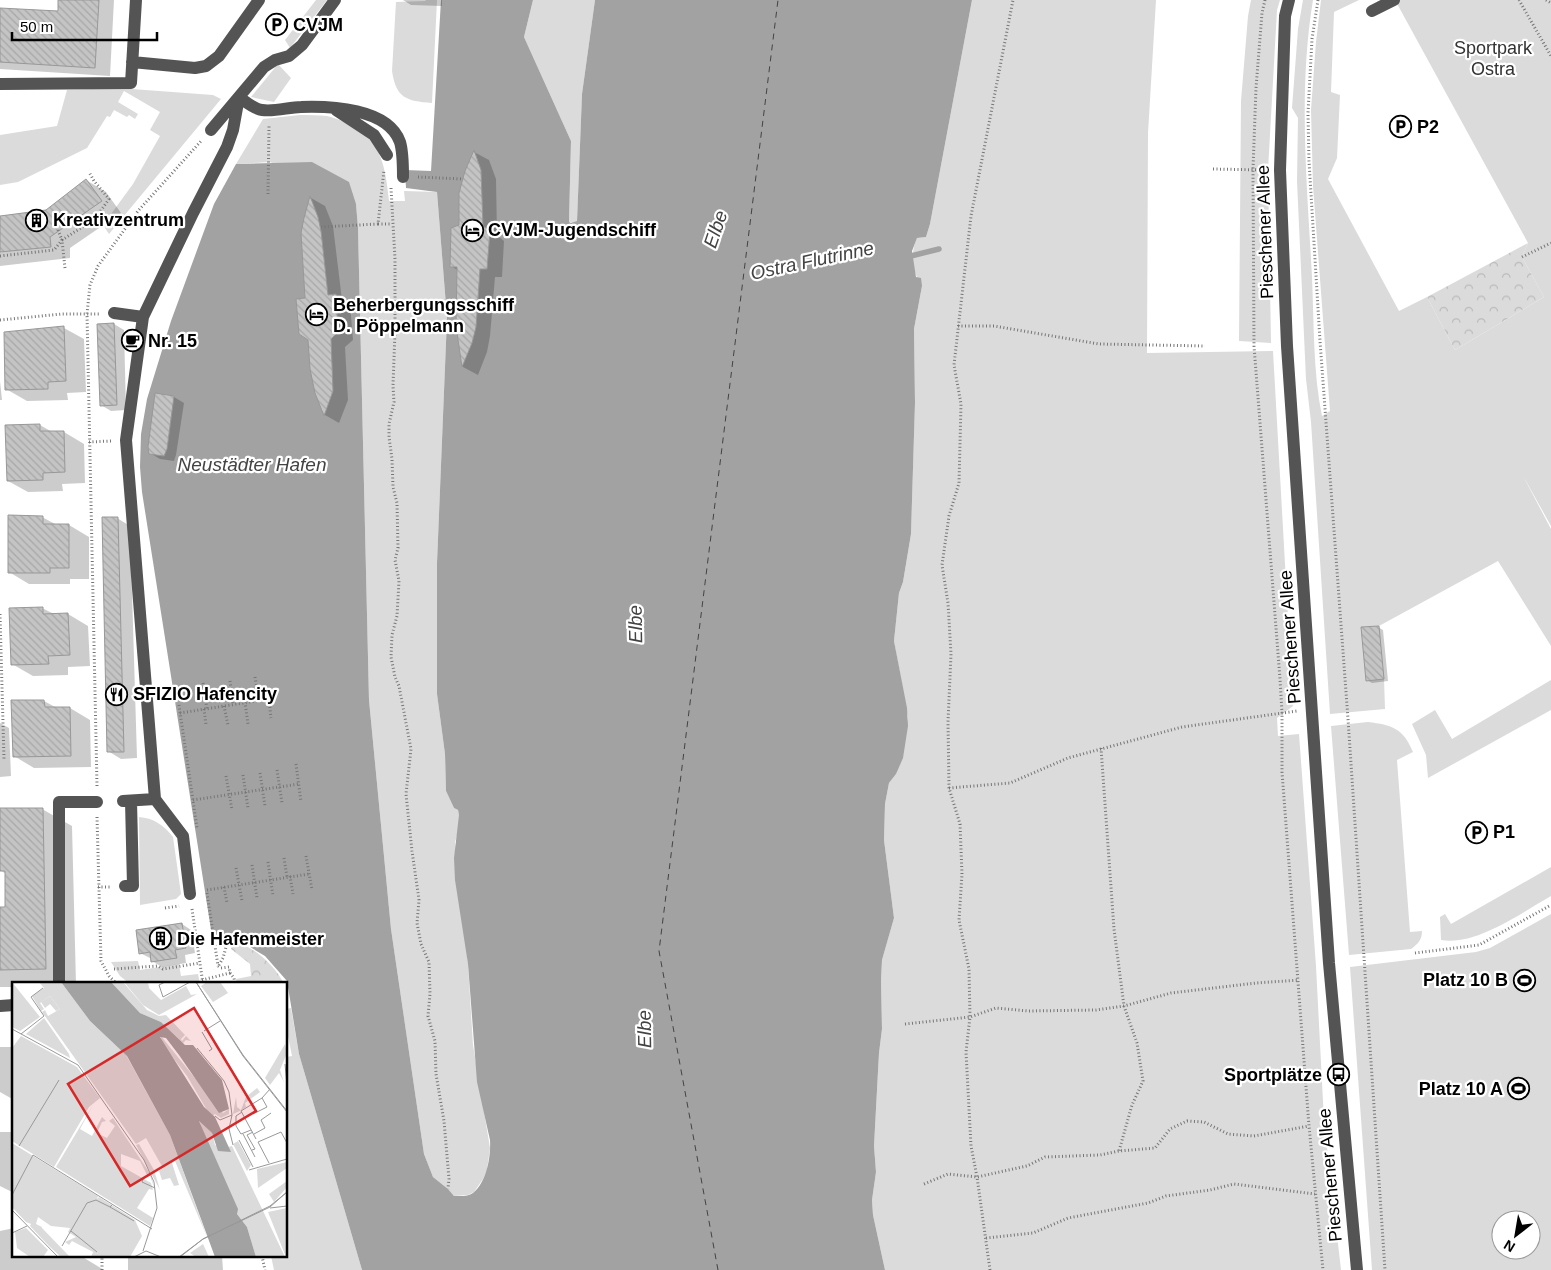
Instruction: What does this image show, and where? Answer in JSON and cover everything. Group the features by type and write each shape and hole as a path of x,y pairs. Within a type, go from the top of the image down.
{"street":[{"path":"0,84 131,83 136,0"},
{"path":"132,62 195,68 206,66 219,56 259,0"},
{"path":"211,130 264,67 275,60 289,56 302,45 335,0"},
{"name":"Pieschener Allee","path":"1289,0 1285,16 1280,170 1287,346 1334,1028 1357,1270"},
{"path":"1372,12 1394,0"},
{"path":"239,97 258,108 270,110 299,107 352,109 371,116 389,126 400,142 403,177"},
{"path":"190,894 183,836 155,799 121,440 143,317 226,147 233,130 239,97"},
{"path":"332,108 374,135 387,155"},
{"path":"114,313 143,317"},
{"path":"125,886 133,886 127,801 155,799"},
{"path":"59,982 59,802 97,802"}],"path":[{"path":"990,1270 971,1146 966,1052 970,1017 968,969 959,920 962,874 960,824 950,788 948,722 951,654 948,603 942,565 949,516 959,483 961,404 954,365 971,216 1013,0"},
{"path":"1265,0 1262,12 1257,79 1253,170 1254,346 1282,712 1282,772 1309,1126 1323,1270"},
{"path":"1318,0 1312,39 1308,113 1308,161 1385,1270"},
{"path":"1519,0 1551,56"},
{"path":"1546,0 1551,4"},
{"path":"268,194 270,110"},
{"path":"115,982 109,976 101,961 87,305 90,285 98,266 138,211 211,130"},
{"path":"378,224 387,155"},
{"path":"1213,169 1280,170"},
{"path":"0,256 54,250 62,240 95,219 110,199 94,182 90,172"},
{"path":"403,177 463,179"},
{"path":"391,186 395,259 395,332 392,386 394,402 389,424 389,438 393,487 397,503 398,548 395,560 399,581 397,616 392,635 391,657 399,686 411,749 406,794 412,851 420,900 417,923 428,962 430,994 428,1016 435,1041 436,1074 444,1121 449,1179 448,1189"},
{"path":"320,227 392,224"},
{"path":"58,230 62,240 65,268"},
{"path":"1522,257 1551,243"},
{"path":"0,320 62,314 96,314"},
{"path":"958,326 994,326 1098,344 1205,346"},
{"path":"89,442 121,440"},
{"path":"0,614 4,759"},
{"path":"255,678 259,700"},
{"path":"230,681 233,704"},
{"path":"203,682 206,725"},
{"path":"180,713 269,698 271,718"},
{"path":"245,702 248,724"},
{"path":"224,706 228,725"},
{"path":"950,788 1010,783 1068,758 1182,727 1282,712 1312,710"},
{"path":"1101,748 1114,929 1124,1006 1137,1043 1143,1081 1132,1105 1119,1151"},
{"path":"296,764 302,802"},
{"path":"277,770 282,802"},
{"path":"260,773 265,806"},
{"path":"243,775 248,808"},
{"path":"226,776 232,810"},
{"path":"193,800 298,784"},
{"path":"306,856 312,890"},
{"path":"284,858 293,894"},
{"path":"268,862 273,896"},
{"path":"252,865 257,898"},
{"path":"236,868 242,901"},
{"path":"207,890 309,874"},
{"path":"224,887 227,903"},
{"path":"190,894 203,982 230,973"},
{"path":"1415,953 1479,945 1551,905"},
{"path":"218,966 223,958 228,940"},
{"path":"217,959 218,966"},
{"path":"114,969 158,966 163,969 200,963"},
{"path":"218,966 220,968 229,967 235,982"},
{"path":"905,1024 970,1017 996,1008 1028,1011 1086,1010 1124,1006 1171,993 1299,980"},
{"path":"924,1184 948,1174 977,1177 1027,1166 1045,1157 1100,1155 1119,1151 1155,1148 1170,1129 1187,1121 1204,1122 1228,1134 1254,1136 1309,1126"},
{"path":"986,1238 1034,1234 1068,1218 1148,1203 1166,1196 1210,1190 1234,1184 1315,1194"}],"green space":[{"path":"316,0 327,0 290,48 285,40"},
{"path":"437,0 432,103 415,101 404,96 396,87 392,71 396,2"},
{"path":"533,0 595,0 582,94 577,221 573,223 569,222 571,141 524,37"},
{"path":"972,0 1156,0 1148,133 1147,353 1273,351 1293,706 1277,718 1278,736 1299,734 1316,966 1324,1121 1341,1270 885,1270 873,1215 872,1200 876,1172 874,1146 882,1029 882,960 894,918 884,840 885,804 889,783 896,774 908,718 894,641 899,593 903,582 911,534 915,403 914,329 922,286 914,269 913,250 917,238 926,237 930,224"},
{"path":"1251,0 1280,0 1277,10 1268,170 1271,343 1239,341 1241,101"},
{"name":"Sportpark Ostra","path":"1303,0 1313,0 1308,34 1305,138 1315,365 1322,416 1330,411 1313,186 1311,110 1321,0 1359,0 1334,12 1331,92 1340,95 1337,158 1328,179 1399,311 1427,297 1455,350 1544,297 1522,257 1528,243 1395,0 1551,0 1551,526 1522,474 1551,529 1551,646 1498,561 1379,626 1361,627 1367,681 1384,679 1385,709 1330,714 1311,422 1306,379 1297,181 1298,118 1292,108 1298,29"},
{"path":"278,64 291,78 274,102 251,97"},
{"path":"118,88 213,95 221,99 109,234 103,225 133,184 160,136 150,130 160,112 124,91 118,102 138,114 135,119 114,110 110,117 107,116 87,148 18,182 0,185 0,135 57,126 67,90"},
{"path":"300,115 331,117 355,127 365,135 373,143 383,163 389,201 405,201 404,191 437,192 447,318 437,563 437,694 445,754 446,791 454,808 458,810 459,818 455,842 468,964 473,1045 490,1148 487,1170 483,1179 474,1192 468,1195 454,1196 433,1177 424,1154 391,929 369,700 356,204 270,162 236,164 263,119"},
{"path":"1528,243 1522,257 1544,297 1455,350 1427,297"},
{"path":"1551,680 1551,710 1428,778 1426,755 1412,724 1435,710 1452,739"},
{"path":"1368,722 1396,729 1405,738 1413,752 1397,760 1410,932 1422,931 1422,934 1419,942 1411,949 1349,955 1331,726"},
{"path":"139,817 158,823 173,837 181,894 176,899 140,905"},
{"path":"1551,867 1551,896 1498,927 1483,933 1455,941 1441,940 1440,917 1445,914 1451,924"},
{"path":"1551,914 1551,1270 1372,1270 1350,967 1476,952 1490,948"},
{"path":"233,941 256,952 269,963 283,982 237,982 236,979 251,976 250,964 231,949"},
{"path":"138,961 140,970 179,964 181,976 198,974 200,982 128,982 120,976 111,962"},
{"path":"291,1008 299,1054 362,1270 274,1270 271,1258 288,1258 288,1057 292,1056 288,1036 288,1009"}],"water":[{"path":"441,0 533,0 524,37 571,141 569,222 571,223 577,221 582,94 595,0 972,0 930,224 926,237 917,238 912,251 916,277 921,278 922,286 914,329 915,403 911,534 903,582 899,593 894,641 907,708 908,726 903,758 896,774 889,783 885,804 884,840 894,918 882,960 882,1029 874,1146 876,1172 872,1200 873,1215 885,1270 362,1270 299,1054 288,982 265,956 240,941 216,935 212,936 142,492 140,467 141,434 147,399 171,321 214,204 236,164 312,162 349,182 356,204 369,700 391,929 424,1154 433,1177 454,1196 469,1195 478,1188 487,1168 490,1140 477,1082 468,964 455,880 454,858 459,815 458,810 454,808 446,791 445,754 437,694 437,563 447,318 437,192 406,188 405,170 431,171"}],"building":[{"path":"58,0 99,0 95,68 0,62 0,8 58,11"},
{"path":"474,150 481,170 483,226 490,231 487,269 480,269 476,327 472,343 462,367 456,326 457,267 450,267 451,228 459,225 459,193 465,171"},
{"name":"Kreativzentrum","path":"86,179 102,201 50,237 51,247 0,252 0,216 46,210"},
{"name":"Beherbergungsschiff D. Pöppelmann","path":"310,196 321,231 328,295 336,294 338,332 331,339 333,391 324,416 315,393 310,369 308,340 299,334 296,299 305,298 301,233"},
{"path":"114,323 117,405 100,406 97,324"},
{"path":"64,326 66,381 48,382 48,389 5,390 4,332"},
{"path":"155,393 174,396 167,449 164,456 149,454 148,447"},
{"path":"40,424 40,431 64,431 65,472 43,473 43,480 7,481 5,425"},
{"path":"8,515 43,516 43,524 69,524 69,568 50,568 50,573 8,573"},
{"path":"102,517 118,517 124,752 107,752"},
{"path":"43,607 43,614 68,613 70,655 48,656 49,664 11,665 9,608"},
{"path":"1379,626 1384,679 1366,681 1361,627"},
{"path":"11,700 44,700 45,707 70,707 71,756 13,757"},
{"path":"0,808 43,808 46,969 0,970 0,907 5,907 5,871 0,871"},
{"name":"Die Hafenmeister","path":"182,923 186,948 175,950 177,958 151,962 150,952 139,954 136,930"}],"waterway":[{"name":"Ostra Flutrinne","path":"907,257 939,249"}],"ferry route":[{"path":"718,1270 659,951 778,0"}],"place":[{"name":"CVJM","path":"277,25"},
{"name":"P2","path":"1401,127"},
{"name":"Kreativzentrum","path":"37,220"},
{"name":"CVJM-Jugendschiff","path":"472,230"},
{"name":"Beherbergungsschiff D. Pöppelmann","path":"317,315"},
{"name":"Nr. 15","path":"132,341"},
{"name":"SFIZIO Hafencity","path":"117,694"},
{"name":"P1","path":"1477,832"},
{"name":"Die Hafenmeister","path":"161,939"},
{"name":"Platz 10 B","path":"1524,980"},
{"name":"Sportplätze","path":"1338,1075"},
{"name":"Platz 10 A","path":"1519,1089"}],"water label":[{"name":"Elbe","path":"715,229"},
{"name":"Neustädter Hafen","path":"252,464"},
{"name":"Elbe","path":"635,624"},
{"name":"Elbe","path":"644,1029"}]}
